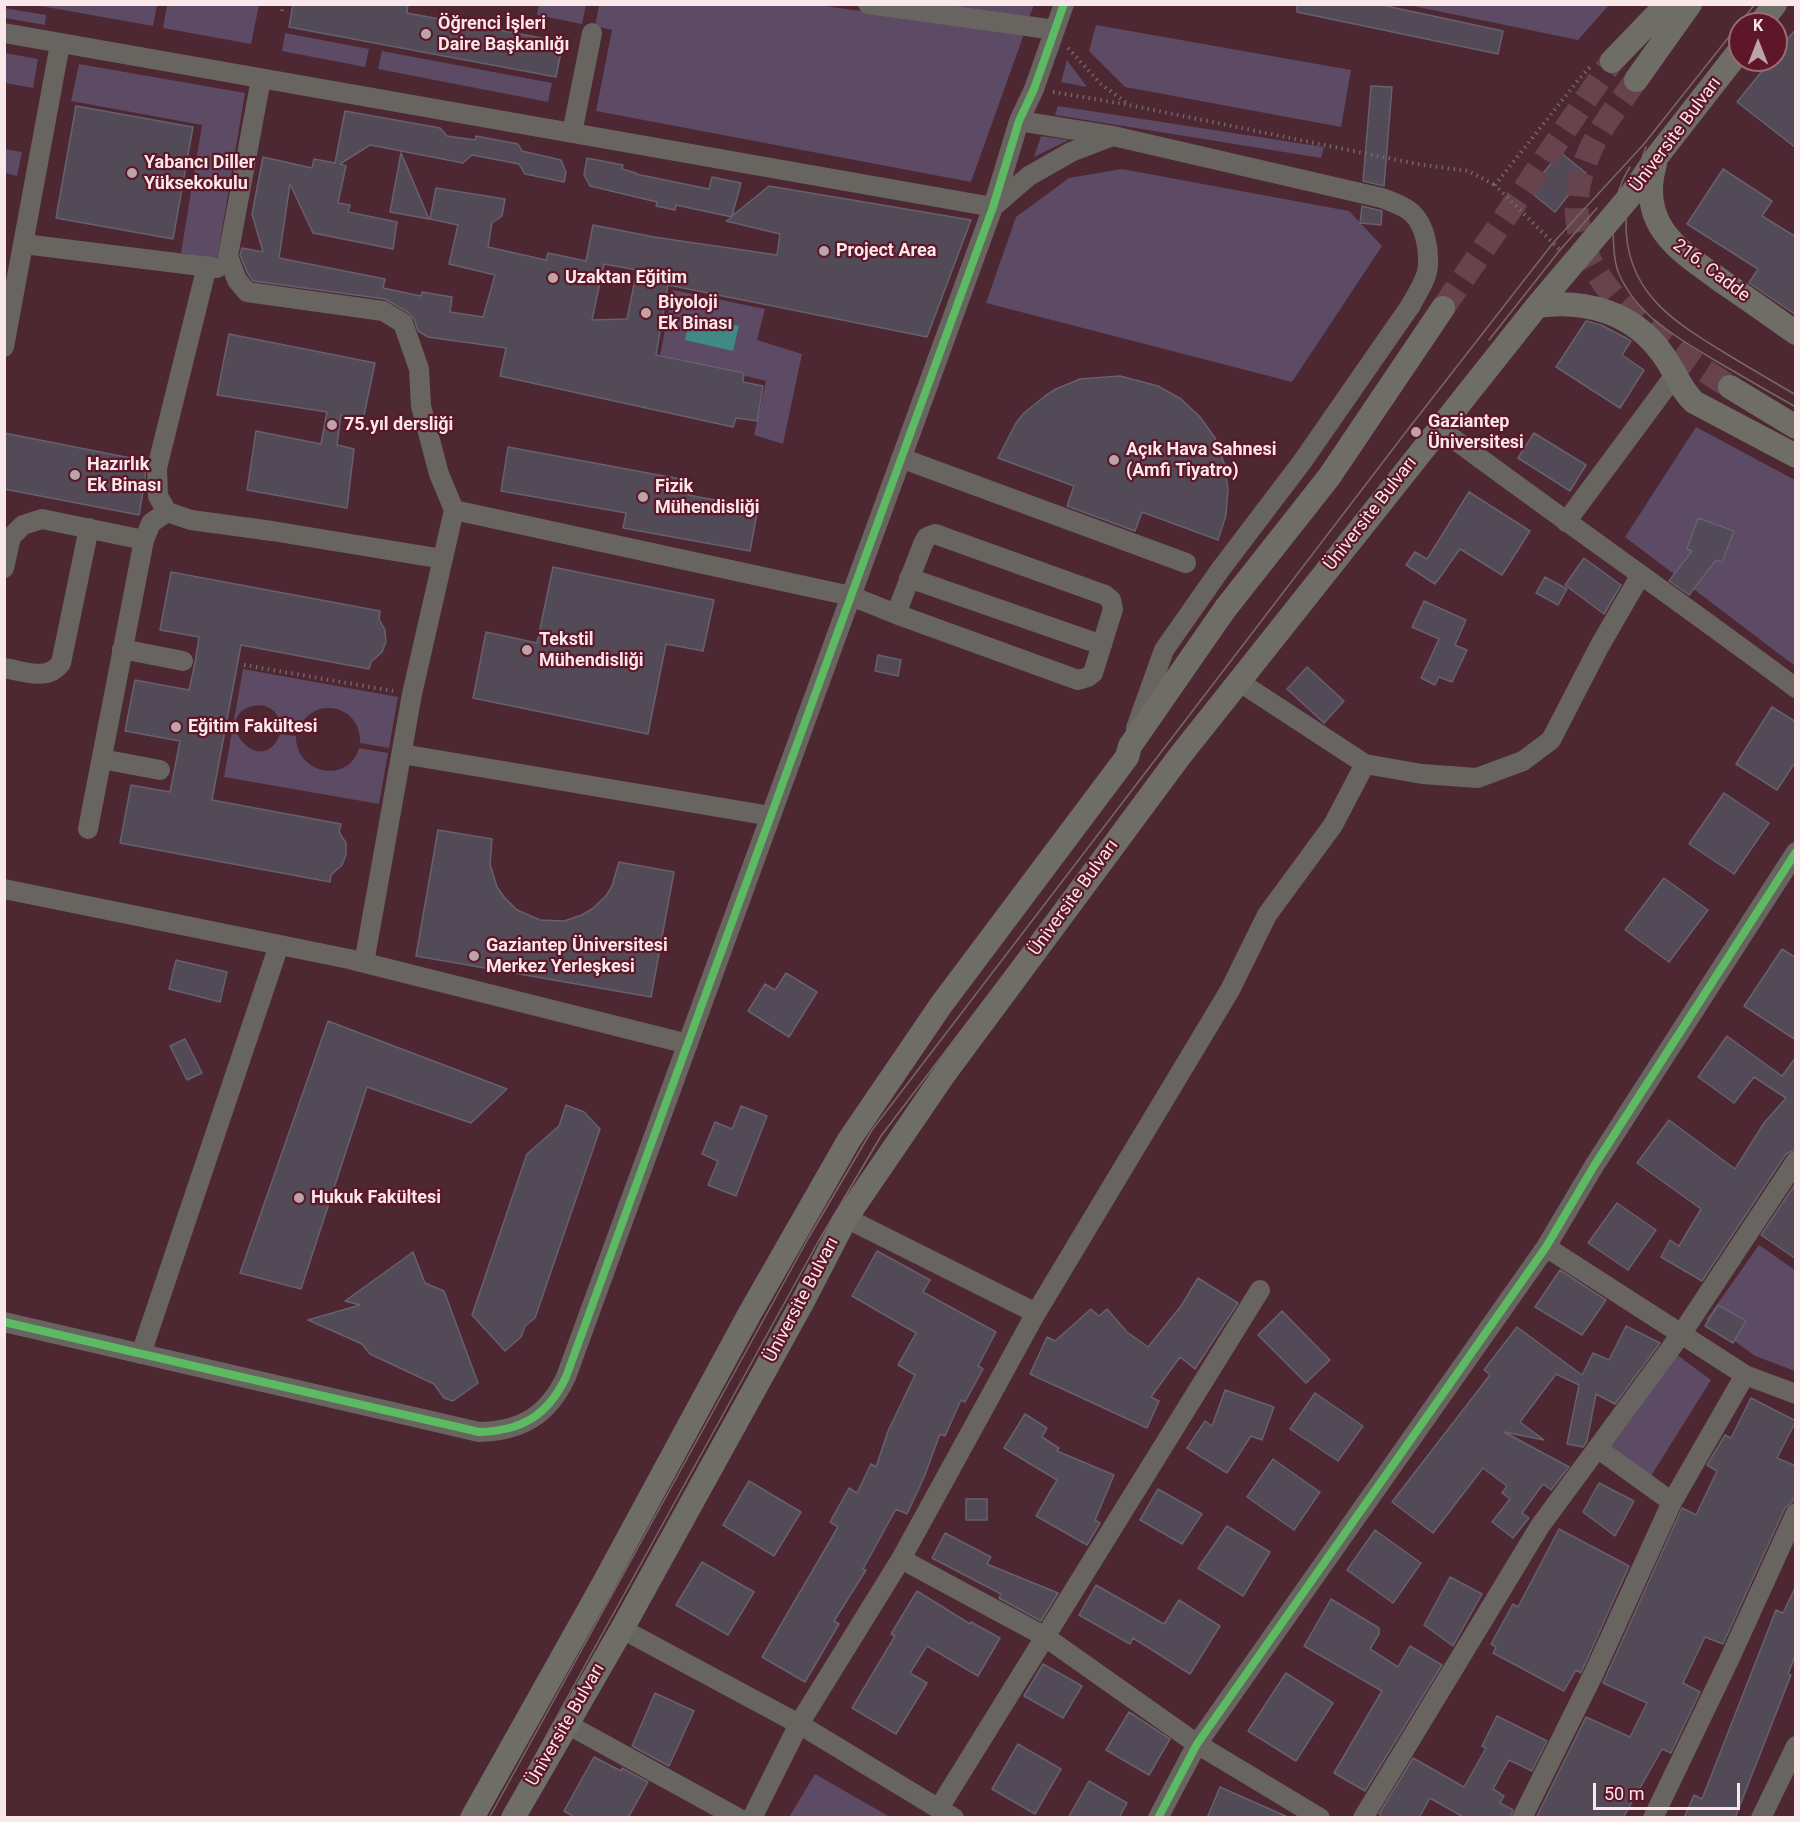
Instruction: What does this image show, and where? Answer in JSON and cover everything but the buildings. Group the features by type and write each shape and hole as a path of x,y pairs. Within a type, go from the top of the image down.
{"main road":[{"path":"1603,62 1667,4"},
{"path":"1636,80 1690,4"},
{"name":"Üniversite Bulvarı","path":"513,1818 622,1629 846,1218 945,1073 1238,681 1537,306 1630,196 1728,66"},
{"name":"216. Cadde","path":"1659,155 1652,177 1652,200 1654,212 1664,232 1679,250 1795,332"},
{"path":"1537,306 1556,303 1595,307 1631,323 1660,350 1686,394 1694,402 1796,456"},
{"name":"Üniversite Bulvarı","path":"472,1818 600,1590 750,1313 849,1140 941,1005 1127,757 1130,746 1225,609 1329,477 1443,308"},
{"path":"1730,387 1796,427"}],"street":[{"path":"868,4 1055,30"},
{"path":"4,1322 479,1432 511,1429 526,1423 550,1403 567,1377 993,207 1019,121 1034,89 1064,4"},
{"path":"4,33 993,207"},
{"path":"572,133 592,33"},
{"path":"4,347 60,44"},
{"path":"261,79 228,256 237,280 247,292 383,311 403,323 419,369 421,406 439,474 454,510 412,694 364,963"},
{"path":"1019,121 1113,136 1382,198 1411,212 1421,225 1426,245 1428,267 1421,287 1302,462 1220,570 1164,650 1130,746"},
{"path":"993,207 1029,176 1071,152 1113,136"},
{"path":"24,244 233,269"},
{"path":"207,266 158,468 158,496 167,512 191,520 443,559"},
{"path":"1566,522 1675,375"},
{"path":"1439,428 1796,688"},
{"path":"901,458 1186,563"},
{"path":"454,510 851,596 896,614 1078,680 1093,673 1113,609 1111,600 1105,595 935,534 927,537 922,544 896,614"},
{"path":"88,829 144,540 151,523 167,512"},
{"path":"4,568 11,537 23,525 42,519 144,540"},
{"path":"4,668 47,675 61,663 89,528"},
{"path":"1238,681 1365,764 1422,774 1477,778 1523,761 1551,740 1599,647 1640,576"},
{"path":"909,578 1102,645"},
{"path":"122,649 183,661"},
{"path":"402,754 771,816"},
{"path":"102,759 160,770"},
{"path":"752,1818 799,1724 901,1558 1036,1313 1230,990 1267,915 1333,825 1365,764"},
{"path":"1158,1818 1197,1744 1546,1247 1594,1167 1796,852"},
{"path":"4,888 364,963 688,1044"},
{"path":"141,1354 279,945"},
{"path":"1363,1818 1540,1526 1682,1333 1796,1161"},
{"path":"846,1218 1036,1313"},
{"path":"1546,1247 1745,1375 1796,1394"},
{"path":"622,1629 799,1724 946,1813 1044,1636 1260,1290"},
{"path":"1522,1818 1594,1673 1672,1502 1745,1375"},
{"path":"1597,1448 1672,1502"},
{"path":"1653,1818 1796,1513"},
{"path":"901,1558 1044,1636 1197,1744 1320,1818"},
{"path":"567,1724 738,1818"},
{"path":"1761,1818 1796,1746"}],"path":[{"path":"282,11 283,4"},
{"path":"1055,30 1076,59 1129,105"},
{"path":"1495,185 1579,79 1603,62"},
{"path":"1034,89 1129,105 1417,164 1468,171 1495,185 1574,263"},
{"path":"244,665 412,694"}],"shaded area":[{"path":"157,4 153,26 35,5"},
{"path":"811,4 1024,34 971,182 596,111 612,30 595,26 599,5"},
{"path":"167,5 259,5 251,44 163,28"},
{"path":"539,5 586,5 582,24 537,15"},
{"path":"930,5 1034,5 1029,18"},
{"path":"1408,5 1609,5 1578,40"},
{"path":"4,8 46,15 45,25 5,18"},
{"path":"1096,25 1351,70 1341,127 1125,87 1089,51"},
{"path":"285,33 369,49 365,67 282,51"},
{"path":"382,51 552,83 548,102 378,69"},
{"path":"5,53 38,59 33,88 5,83"},
{"path":"1067,60 1087,87 1061,82"},
{"path":"79,64 245,93 217,260 181,253 202,125 71,101"},
{"path":"1058,106 1324,147 1321,158 1055,115"},
{"path":"1041,136 1069,140 1034,157"},
{"path":"4,149 22,152 17,176 5,173"},
{"path":"1122,169 1349,211 1382,246 1292,382 986,303 1016,217 1069,178"},
{"path":"673,290 765,309 757,340 802,354 783,444 754,435 766,381 660,355"},
{"path":"1696,427 1795,480 1795,666 1625,537"},
{"path":"243,669 398,697 389,748 360,743 353,719 344,712 334,709 323,708 313,712 304,720 298,732 281,729 279,719 273,710 259,705 241,712 236,722 237,732 243,742 252,749 262,751 272,747 280,734 296,736 298,749 304,759 323,770 345,767 353,760 359,748 388,753 379,804 224,777"},
{"path":"1759,1245 1795,1270 1795,1371 1755,1356 1706,1320"},
{"path":"1676,1354 1711,1380 1651,1476 1608,1444"},
{"path":"815,1774 890,1817 789,1817"}],"water":[{"path":"691,315 739,326 733,351 685,340"}],"tunnel":[{"path":"1443,308 1612,61"},
{"path":"1636,80 1604,125 1589,153 1577,193 1579,230 1591,263 1611,292 1637,320 1699,367 1730,387"}],"tram line":[{"path":"489,1818 809,1237 872,1130 1553,243 1644,144 1755,4"},
{"path":"1646,147 1630,194 1626,222 1628,246 1634,267 1643,285 1655,301 1687,329 1796,395"},
{"path":"1630,167 1619,190 1613,225 1616,264 1627,289 1648,314 1674,335 1796,407"},
{"path":"1489,340 1560,250 1597,208"},
{"path":"501,1818 818,1242 881,1136 1217,694"}],"cycle path":[{"path":"4,1322 479,1432 494,1431 521,1424 542,1411 551,1401 566,1377 993,207 1019,121 1034,89 1064,4"},
{"path":"1158,1818 1197,1744 1546,1247 1594,1166 1796,852"}],"place":[{"name":"Öğrenci İşleri Daire Başkanlığı","path":"426,34"},
{"name":"Yabancı Diller Yüksekokulu","path":"132,173"},
{"name":"Project Area","path":"824,251"},
{"name":"Uzaktan Eğitim","path":"553,278"},
{"name":"Biyoloji Ek Binası","path":"646,313"},
{"name":"75.yıl dersliği","path":"332,425"},
{"name":"Gaziantep Üniversitesi","path":"1416,432"},
{"name":"Açık Hava Sahnesi (Amfi Tiyatro)","path":"1114,460"},
{"name":"Hazırlık Ek Binası","path":"75,475"},
{"name":"Fizik Mühendisliği","path":"643,497"},
{"name":"Tekstil Mühendisliği","path":"527,650"},
{"name":"Eğitim Fakültesi","path":"176,727"},
{"name":"Gaziantep Üniversitesi Merkez Yerleşkesi","path":"474,956"},
{"name":"Hukuk Fakültesi","path":"299,1198"}]}
